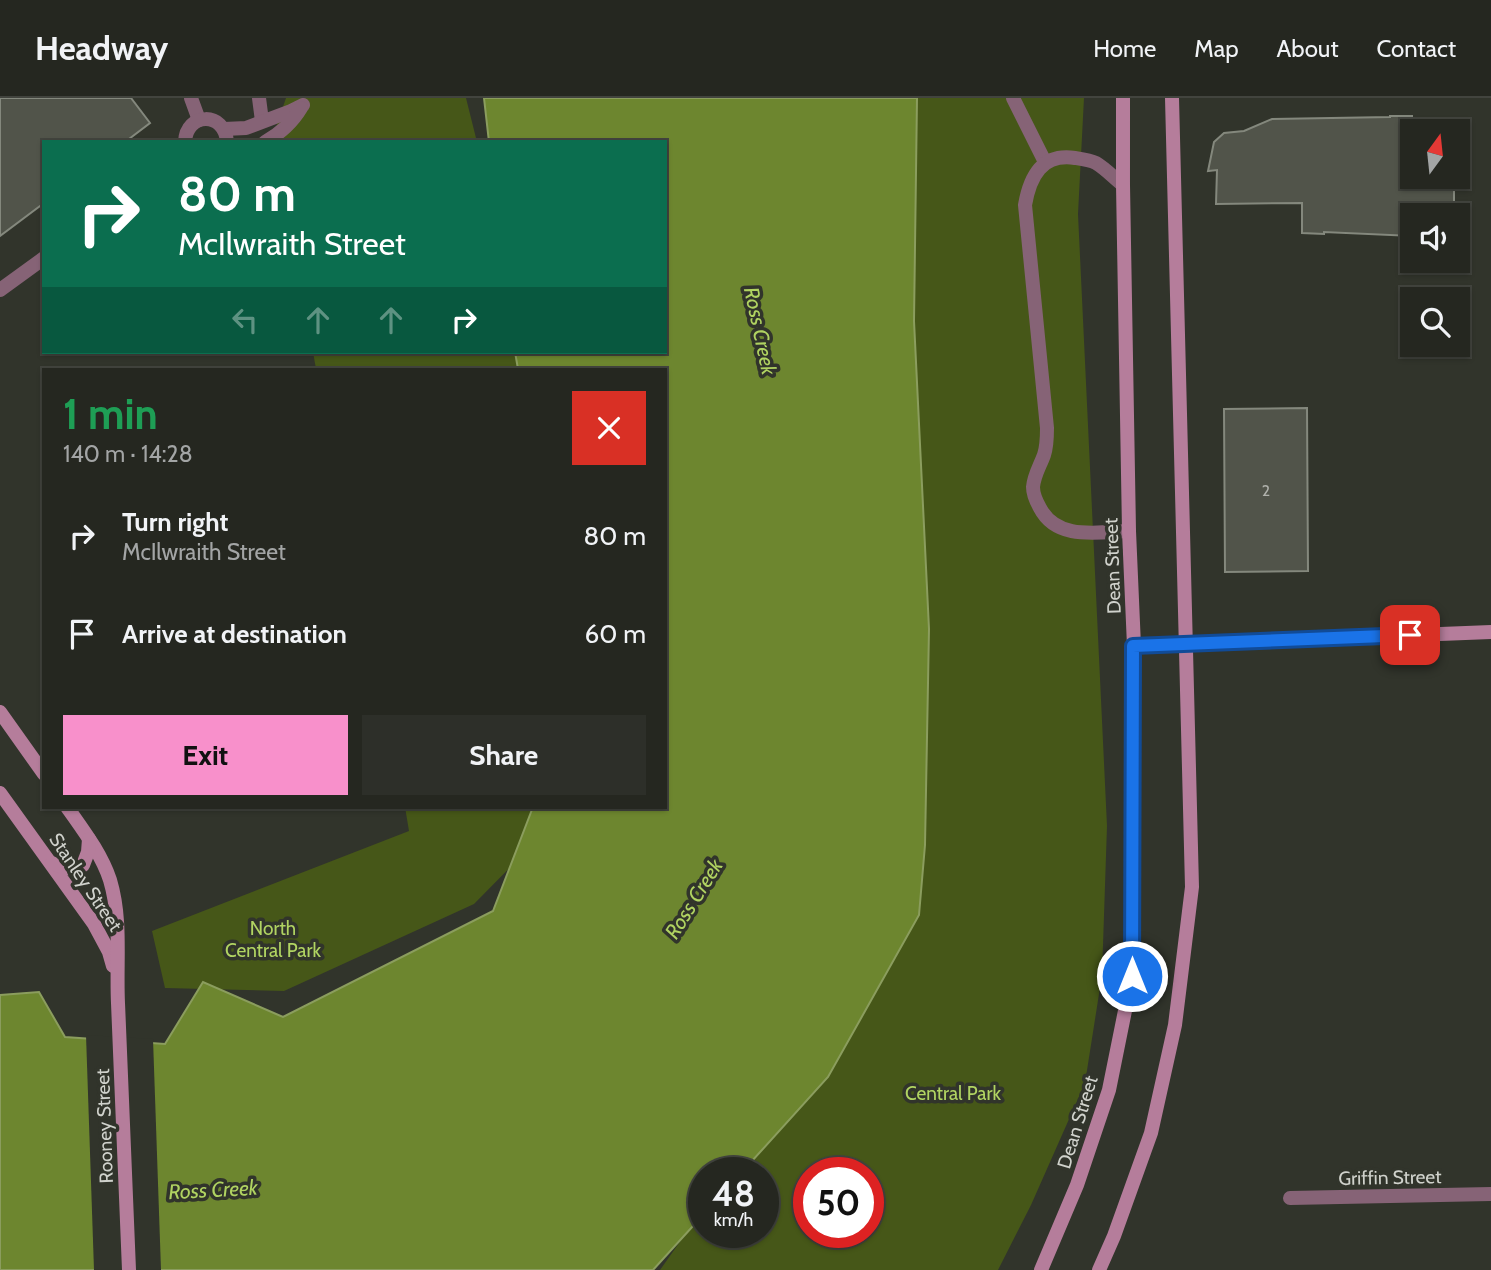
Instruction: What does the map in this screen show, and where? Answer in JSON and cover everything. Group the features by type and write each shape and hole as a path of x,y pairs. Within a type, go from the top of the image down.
{"main road":[{"name":"Dean Street","path":"1041,1270 1077,1185 1109,1090 1132,976 1133,646 1123,98"},
{"path":"1099,1270 1151,1133 1175,1025 1192,887 1172,98"},
{"path":"1133,646 1491,632"},
{"path":"0,712 42,771"},
{"name":"Stanley Street","path":"0,793 74,893 103,938 117,981"},
{"name":"Stanley Street","path":"68,809 102,859 109,879 115,902 118,933 117,981"},
{"path":"51,863 74,869 83,865 89,839"},
{"name":"Rooney Street","path":"117,981 129,1270"}],"street":[{"path":"191,98 199,120"},
{"path":"258,98 262,121"},
{"path":"1013,98 1045,162"},
{"path":"185,140 190,126 199,120 216,121 226,135 291,111 305,101"},
{"path":"268,140 291,123 305,101"},
{"path":"1123,185 1098,164 1066,157 1056,158 1045,162 1037,171 1027,195 1026,205 1047,428 1044,454 1033,486 1034,493 1042,512 1060,529 1071,532 1129,531"},
{"path":"0,290 42,259"},
{"name":"Griffin Street","path":"1290,1198 1491,1194"}],"green space":[{"path":"286,98 466,98 476,140 272,140"},
{"name":"Central Park","path":"917,98 1084,98 1078,214 1107,826 1102,975 1085,1083 1031,1205 998,1270 660,1270 688,1232 688,1248 779,1248 779,1157 749,1157 925,845 929,629 914,321"},
{"path":"313,354 532,354 536,368 316,368"},
{"name":"North Central Park","path":"405,809 549,809 538,839 474,904 284,991 165,988 152,931 409,831"}],"water":[{"name":"Ross Creek","path":"484,98 917,98 914,321 929,629 925,845 919,915 828,1077 756,1157 688,1157 688,1232 653,1270 0,1270 0,995 39,992 65,1037 165,1044 203,982 283,1017 493,911 532,809 667,809 667,368 518,368 515,354 667,354 667,140 489,140"}],"pier":[{"path":"86,1035 153,1039 161,1270 94,1270"}],"building":[{"path":"0,98 131,98 150,123 128,140 42,140 42,204 0,236"},
{"path":"1412,116 1412,119 1400,119 1400,189 1454,189 1454,203 1400,203 1400,235 1302,233 1302,203 1216,204 1217,170 1208,171 1214,142 1224,133 1244,131 1272,119"},
{"path":"1307,408 1308,571 1225,572 1224,409"}],"route":[{"path":"1132,976 1133,646 1410,635"}]}
